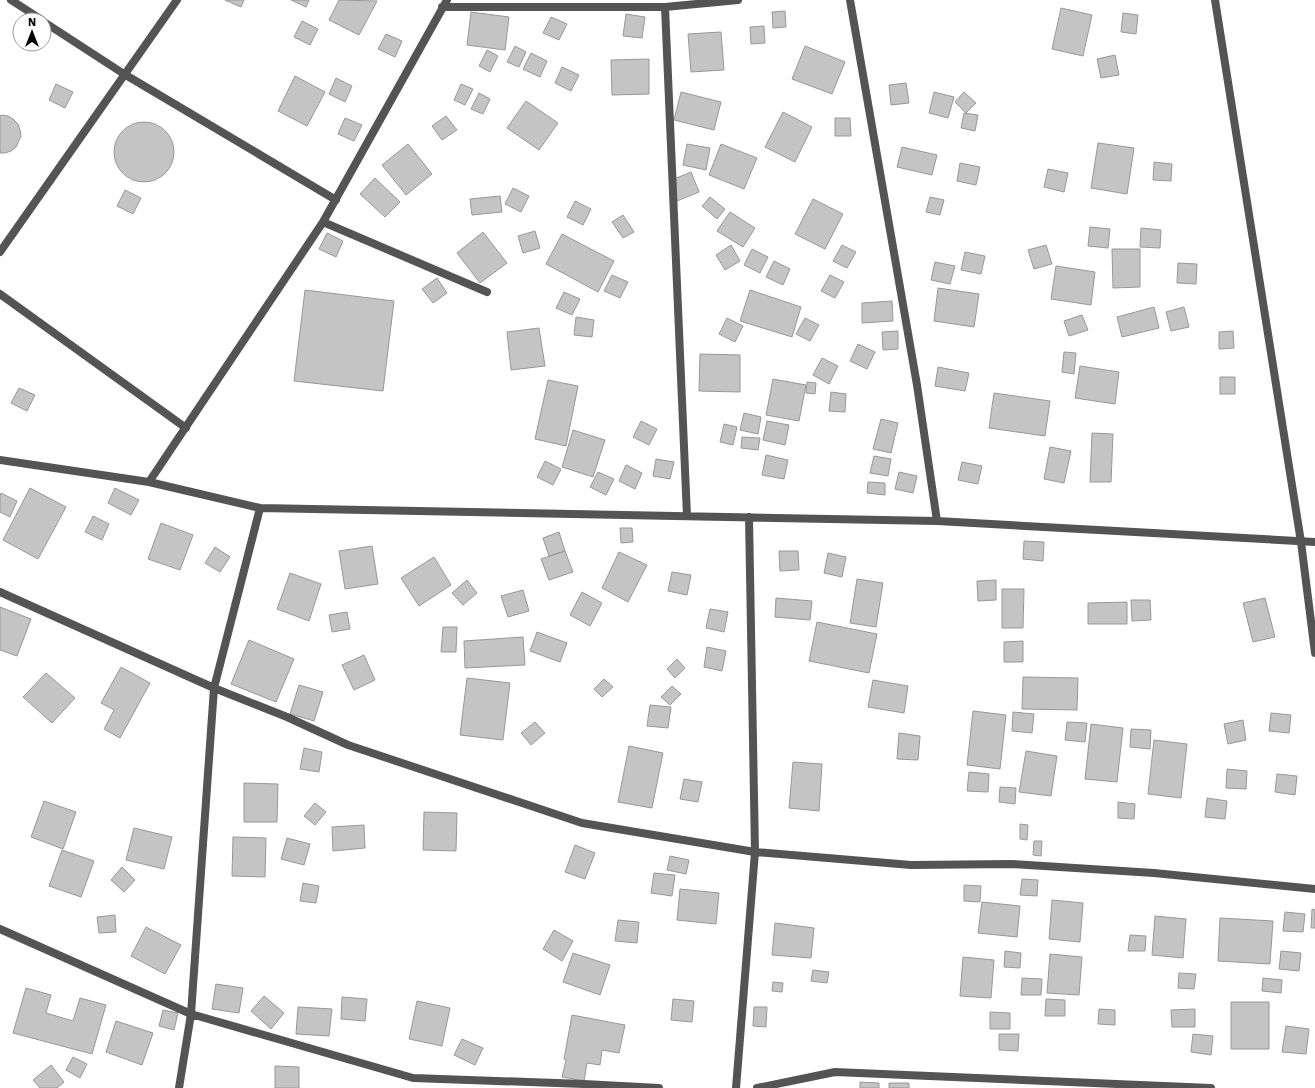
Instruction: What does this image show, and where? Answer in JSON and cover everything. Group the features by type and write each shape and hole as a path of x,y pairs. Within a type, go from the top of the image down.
{"street":[{"path":"11,0 29,12"},
{"path":"0,252 177,0"},
{"path":"149,482 323,222 445,3 665,7 738,0"},
{"path":"850,0 915,377 938,521"},
{"path":"1215,0 1301,542 1315,653"},
{"path":"665,7 687,516"},
{"path":"52,27 124,74 336,200"},
{"path":"323,222 487,292"},
{"path":"0,294 186,428"},
{"path":"0,460 149,482 260,508 938,521 1315,542"},
{"path":"179,1088 191,1014 214,688 260,508"},
{"path":"736,1088 755,852 749,517"},
{"path":"0,592 214,688 287,717 348,745 582,823 755,852 911,865 1012,864 1154,873 1315,890"},
{"path":"0,929 191,1014 413,1078 659,1088"},
{"path":"757,1088 835,1072 1211,1088"}],"building":[{"path":"225,0 244,0 241,7"},
{"path":"291,0 309,0 306,7"},
{"path":"339,0 377,1 359,35 329,20"},
{"path":"1061,8 1092,15 1083,56 1052,49"},
{"path":"785,11 786,27 773,28 772,12"},
{"path":"471,12 509,17 505,50 467,45"},
{"path":"1123,13 1138,15 1136,34 1121,32"},
{"path":"626,14 645,17 642,38 623,36"},
{"path":"551,17 567,24 559,40 543,33"},
{"path":"302,21 318,29 310,45 294,37"},
{"path":"764,26 765,43 751,44 750,27"},
{"path":"721,32 724,70 691,72 688,34"},
{"path":"386,34 402,41 395,57 378,49"},
{"path":"515,46 526,52 519,67 507,62"},
{"path":"805,46 845,62 832,94 792,79"},
{"path":"487,50 498,56 490,72 479,66"},
{"path":"531,53 547,61 540,77 523,69"},
{"path":"1115,55 1119,75 1101,78 1097,59"},
{"path":"649,59 649,94 612,95 611,60"},
{"path":"562,67 579,75 571,91 555,83"},
{"path":"295,76 325,92 307,126 278,111"},
{"path":"336,78 352,86 345,102 329,94"},
{"path":"906,83 909,103 891,105 889,85"},
{"path":"56,84 73,92 65,108 49,100"},
{"path":"461,84 473,89 465,105 454,100"},
{"path":"681,92 721,102 714,130 674,120"},
{"path":"934,92 954,97 948,118 929,113"},
{"path":"964,92 976,103 966,113 955,102"},
{"path":"479,93 490,99 483,114 471,109"},
{"path":"526,101 558,123 539,150 507,128"},
{"path":"783,112 812,127 795,162 765,147"},
{"path":"964,113 978,115 975,131 961,128"},
{"path":"1,115 8,116 18,124 21,136 16,147 5,153 0,153"},
{"path":"446,116 457,130 442,140 432,126"},
{"path":"345,118 362,125 354,141 338,134"},
{"path":"835,118 850,118 851,136 835,136"},
{"path":"138,122 150,122 161,127 169,135 174,146 172,164 161,177 150,182 138,182 127,177 119,169 114,158 114,146 119,135 127,127"},
{"path":"1098,143 1134,148 1127,194 1091,188"},
{"path":"408,144 432,174 406,195 382,165"},
{"path":"687,144 710,148 706,170 683,165"},
{"path":"721,144 757,158 744,189 709,175"},
{"path":"902,147 937,155 932,175 897,167"},
{"path":"1154,162 1172,164 1171,181 1153,180"},
{"path":"960,163 980,167 976,185 957,181"},
{"path":"1048,169 1068,173 1064,192 1044,187"},
{"path":"691,172 699,192 677,201 669,181"},
{"path":"375,178 400,202 385,217 360,194"},
{"path":"513,188 529,196 521,212 505,204"},
{"path":"125,190 141,198 133,214 117,206"},
{"path":"500,196 502,212 472,215 470,199"},
{"path":"710,197 725,209 717,219 702,206"},
{"path":"930,197 944,200 940,215 926,212"},
{"path":"813,199 843,214 825,249 795,234"},
{"path":"575,201 591,209 583,225 567,217"},
{"path":"730,212 755,228 743,247 717,231"},
{"path":"623,215 634,232 623,238 612,222"},
{"path":"1090,227 1110,229 1108,248 1088,246"},
{"path":"1141,228 1161,230 1160,248 1140,247"},
{"path":"535,231 540,248 523,253 518,236"},
{"path":"483,232 507,263 480,283 457,253"},
{"path":"327,233 343,241 336,257 319,249"},
{"path":"562,234 614,261 598,292 546,264"},
{"path":"731,245 740,261 725,270 716,255"},
{"path":"842,245 856,252 847,268 833,261"},
{"path":"1046,245 1052,264 1034,269 1028,250"},
{"path":"752,249 768,257 760,273 744,265"},
{"path":"1112,249 1140,249 1140,287 1113,288"},
{"path":"965,252 985,256 981,274 961,270"},
{"path":"774,261 790,269 783,285 766,277"},
{"path":"935,262 955,266 950,284 931,280"},
{"path":"1178,263 1197,264 1196,284 1177,283"},
{"path":"1056,266 1095,272 1091,305 1051,299"},
{"path":"612,275 628,282 620,298 604,291"},
{"path":"830,275 844,282 835,298 821,291"},
{"path":"437,278 447,293 433,303 422,289"},
{"path":"938,288 979,294 974,327 934,321"},
{"path":"305,290 394,301 383,391 294,381"},
{"path":"750,290 801,307 792,337 740,321"},
{"path":"564,292 580,299 572,315 556,308"},
{"path":"892,301 893,321 862,323 862,303"},
{"path":"1154,307 1159,328 1122,337 1117,317"},
{"path":"1184,307 1189,327 1171,331 1166,312"},
{"path":"1082,315 1088,330 1069,336 1064,321"},
{"path":"576,317 594,320 592,337 574,335"},
{"path":"727,318 743,326 735,342 719,334"},
{"path":"805,318 819,325 810,341 796,334"},
{"path":"539,328 545,366 511,370 507,332"},
{"path":"898,331 898,349 883,350 882,332"},
{"path":"1233,331 1234,348 1219,349 1219,332"},
{"path":"858,344 875,352 867,369 850,361"},
{"path":"1064,352 1076,353 1074,374 1062,372"},
{"path":"700,354 740,355 740,392 699,391"},
{"path":"822,358 838,366 829,384 813,375"},
{"path":"1080,366 1119,372 1115,404 1075,398"},
{"path":"938,367 969,373 965,391 935,386"},
{"path":"1220,377 1235,377 1235,394 1220,394"},
{"path":"773,379 806,385 799,421 766,415"},
{"path":"548,380 578,386 566,446 535,439"},
{"path":"807,382 816,383 815,394 806,393"},
{"path":"19,388 35,395 27,411 11,403"},
{"path":"831,392 846,394 845,412 829,411"},
{"path":"994,393 1050,401 1045,436 989,428"},
{"path":"744,413 761,417 758,434 740,430"},
{"path":"881,419 898,423 891,453 873,449"},
{"path":"641,421 657,429 649,445 633,437"},
{"path":"767,421 789,425 785,445 763,440"},
{"path":"724,424 737,427 733,445 720,442"},
{"path":"573,430 605,440 593,477 562,467"},
{"path":"1092,433 1113,434 1111,482 1090,482"},
{"path":"742,437 760,438 758,450 741,448"},
{"path":"1050,447 1071,451 1064,483 1044,479"},
{"path":"766,455 788,460 784,479 762,475"},
{"path":"874,456 891,459 888,476 870,473"},
{"path":"656,459 674,462 670,479 653,476"},
{"path":"545,461 561,469 553,485 537,477"},
{"path":"962,462 982,466 978,484 958,480"},
{"path":"626,465 642,473 635,489 619,481"},
{"path":"598,472 614,479 606,495 590,487"},
{"path":"899,472 917,476 913,493 895,489"},
{"path":"868,482 885,483 885,495 867,493"},
{"path":"30,488 66,507 38,559 3,540"},
{"path":"115,488 139,500 131,515 108,503"},
{"path":"1,493 17,501 10,517 0,512"},
{"path":"93,516 109,524 102,540 85,532"},
{"path":"161,523 193,535 180,570 148,559"},
{"path":"620,528 632,528 633,542 621,543"},
{"path":"559,532 565,551 549,556 543,538"},
{"path":"1024,541 1044,542 1043,561 1023,559"},
{"path":"372,546 378,584 345,589 339,551"},
{"path":"215,547 230,557 220,572 205,563"},
{"path":"565,551 573,572 549,580 541,559"},
{"path":"779,551 798,551 799,570 780,571"},
{"path":"619,552 647,565 628,602 602,588"},
{"path":"828,553 846,557 842,577 824,573"},
{"path":"434,557 451,585 419,606 401,578"},
{"path":"672,572 691,575 687,595 668,591"},
{"path":"290,573 321,584 309,621 277,609"},
{"path":"857,579 883,583 876,627 850,623"},
{"path":"467,580 477,593 463,605 452,593"},
{"path":"996,580 996,600 978,601 977,581"},
{"path":"1002,589 1024,589 1023,628 1002,628"},
{"path":"523,590 529,611 508,617 501,596"},
{"path":"582,592 602,603 590,626 570,615"},
{"path":"776,598 812,601 810,620 775,617"},
{"path":"1265,598 1275,637 1253,642 1243,603"},
{"path":"1131,600 1150,600 1151,620 1132,621"},
{"path":"1127,602 1127,624 1088,624 1088,603"},
{"path":"0,607 31,619 17,656 0,650"},
{"path":"710,609 728,612 724,632 706,628"},
{"path":"347,612 350,629 332,632 329,615"},
{"path":"817,622 877,634 869,673 809,661"},
{"path":"443,627 457,627 456,652 441,652"},
{"path":"537,632 567,643 560,662 530,651"},
{"path":"523,637 525,665 465,668 464,641"},
{"path":"249,640 294,659 276,702 231,684"},
{"path":"1023,641 1023,662 1004,662 1004,642"},
{"path":"707,647 726,651 722,671 704,667"},
{"path":"364,655 375,680 354,690 342,665"},
{"path":"677,659 685,668 675,678 667,669"},
{"path":"121,667 150,683 120,738 104,729 114,710 101,703"},
{"path":"46,673 75,698 52,723 23,697"},
{"path":"1023,677 1078,678 1077,710 1022,709"},
{"path":"467,678 510,683 503,740 460,735"},
{"path":"604,679 613,687 602,697 594,689"},
{"path":"873,680 908,686 904,713 868,707"},
{"path":"299,685 323,692 314,721 290,714"},
{"path":"672,686 681,694 670,705 661,697"},
{"path":"650,705 671,707 668,728 647,726"},
{"path":"973,711 1006,715 1000,769 967,765"},
{"path":"1013,712 1034,714 1032,733 1012,731"},
{"path":"1271,713 1291,715 1289,733 1269,731"},
{"path":"1243,720 1246,740 1228,744 1224,724"},
{"path":"535,722 545,733 531,745 521,733"},
{"path":"1067,722 1087,723 1085,742 1065,740"},
{"path":"1091,724 1123,728 1117,782 1085,779"},
{"path":"1131,729 1151,730 1150,749 1130,747"},
{"path":"899,733 920,736 918,760 897,759"},
{"path":"1154,740 1187,744 1181,798 1148,794"},
{"path":"629,746 663,753 652,808 618,802"},
{"path":"304,748 322,752 319,772 300,769"},
{"path":"1026,751 1057,756 1051,796 1019,792"},
{"path":"793,762 822,764 819,811 789,808"},
{"path":"1227,769 1247,771 1246,789 1226,788"},
{"path":"969,772 989,774 988,792 967,791"},
{"path":"1277,774 1297,776 1295,795 1275,792"},
{"path":"684,779 702,782 698,802 680,799"},
{"path":"244,783 278,784 277,822 244,822"},
{"path":"1000,787 1016,788 1015,804 999,802"},
{"path":"1207,798 1227,801 1225,819 1205,817"},
{"path":"44,801 76,812 63,849 31,837"},
{"path":"1118,802 1135,804 1134,819 1118,818"},
{"path":"315,803 326,812 315,825 304,816"},
{"path":"424,812 457,813 456,851 423,850"},
{"path":"1020,824 1028,825 1027,840 1020,839"},
{"path":"364,825 365,848 333,851 332,827"},
{"path":"134,828 172,837 164,869 126,860"},
{"path":"233,837 266,838 265,877 232,876"},
{"path":"287,838 310,844 304,865 281,859"},
{"path":"1034,841 1042,841 1041,856 1033,855"},
{"path":"575,845 595,853 585,879 565,872"},
{"path":"62,850 94,861 81,897 49,886"},
{"path":"670,856 689,860 686,874 667,870"},
{"path":"122,867 135,880 124,892 111,880"},
{"path":"654,873 675,875 672,896 651,893"},
{"path":"1022,879 1038,880 1037,896 1020,895"},
{"path":"303,883 319,886 316,903 300,901"},
{"path":"964,885 981,886 980,902 964,901"},
{"path":"680,889 719,893 716,924 677,920"},
{"path":"1052,900 1083,903 1080,942 1049,939"},
{"path":"982,902 1020,906 1017,937 978,933"},
{"path":"1312,909 1315,910 1315,928 1311,928"},
{"path":"1285,912 1305,914 1303,932 1283,931"},
{"path":"115,915 116,932 99,933 97,917"},
{"path":"1155,916 1186,919 1183,958 1152,955"},
{"path":"1220,918 1273,921 1270,964 1218,961"},
{"path":"618,920 639,922 637,943 615,941"},
{"path":"775,923 814,928 811,958 772,955"},
{"path":"146,927 181,945 165,974 131,956"},
{"path":"554,930 573,941 562,961 543,949"},
{"path":"1130,935 1146,936 1145,951 1128,951"},
{"path":"1005,951 1021,953 1020,968 1004,967"},
{"path":"1281,951 1301,953 1299,971 1279,969"},
{"path":"573,953 610,965 600,995 563,982"},
{"path":"1050,954 1082,957 1079,995 1047,993"},
{"path":"963,957 994,960 991,998 960,996"},
{"path":"813,970 829,972 827,983 811,981"},
{"path":"1179,973 1196,974 1194,989 1178,988"},
{"path":"1022,978 1042,979 1041,995 1021,995"},
{"path":"1263,978 1282,980 1281,993 1262,991"},
{"path":"773,982 783,983 782,992 772,991"},
{"path":"216,984 243,988 239,1013 212,1009"},
{"path":"26,988 51,995 46,1013 73,1021 80,998 106,1005 92,1054 13,1033"},
{"path":"264,996 284,1013 271,1029 251,1011"},
{"path":"342,997 367,999 365,1021 341,1019"},
{"path":"673,999 694,1001 692,1022 671,1020"},
{"path":"1046,999 1065,1000 1065,1016 1045,1016"},
{"path":"417,1001 450,1008 442,1046 409,1039"},
{"path":"1231,1002 1269,1002 1269,1049 1231,1049"},
{"path":"298,1007 332,1009 329,1036 296,1034"},
{"path":"754,1007 767,1007 766,1027 753,1026"},
{"path":"1099,1009 1115,1010 1115,1025 1098,1024"},
{"path":"1195,1009 1195,1027 1172,1027 1171,1010"},
{"path":"163,1010 178,1013 174,1030 159,1026"},
{"path":"990,1012 1010,1013 1010,1029 990,1029"},
{"path":"572,1015 625,1025 619,1053 602,1050 600,1065 587,1063 584,1081 562,1077 566,1060 564,1059"},
{"path":"116,1021 153,1033 142,1065 106,1052"},
{"path":"1286,1026 1309,1029 1306,1054 1282,1052"},
{"path":"999,1034 1019,1034 1018,1051 999,1050"},
{"path":"1193,1034 1213,1036 1211,1055 1191,1052"},
{"path":"462,1039 483,1048 475,1065 454,1055"},
{"path":"73,1057 87,1064 80,1078 66,1070"},
{"path":"51,1065 64,1082 57,1088 40,1088 33,1080"},
{"path":"275,1066 299,1067 299,1088 275,1088"},
{"path":"860,1082 879,1083 879,1088 860,1088"},
{"path":"889,1083 909,1083 909,1088 889,1088"}]}
